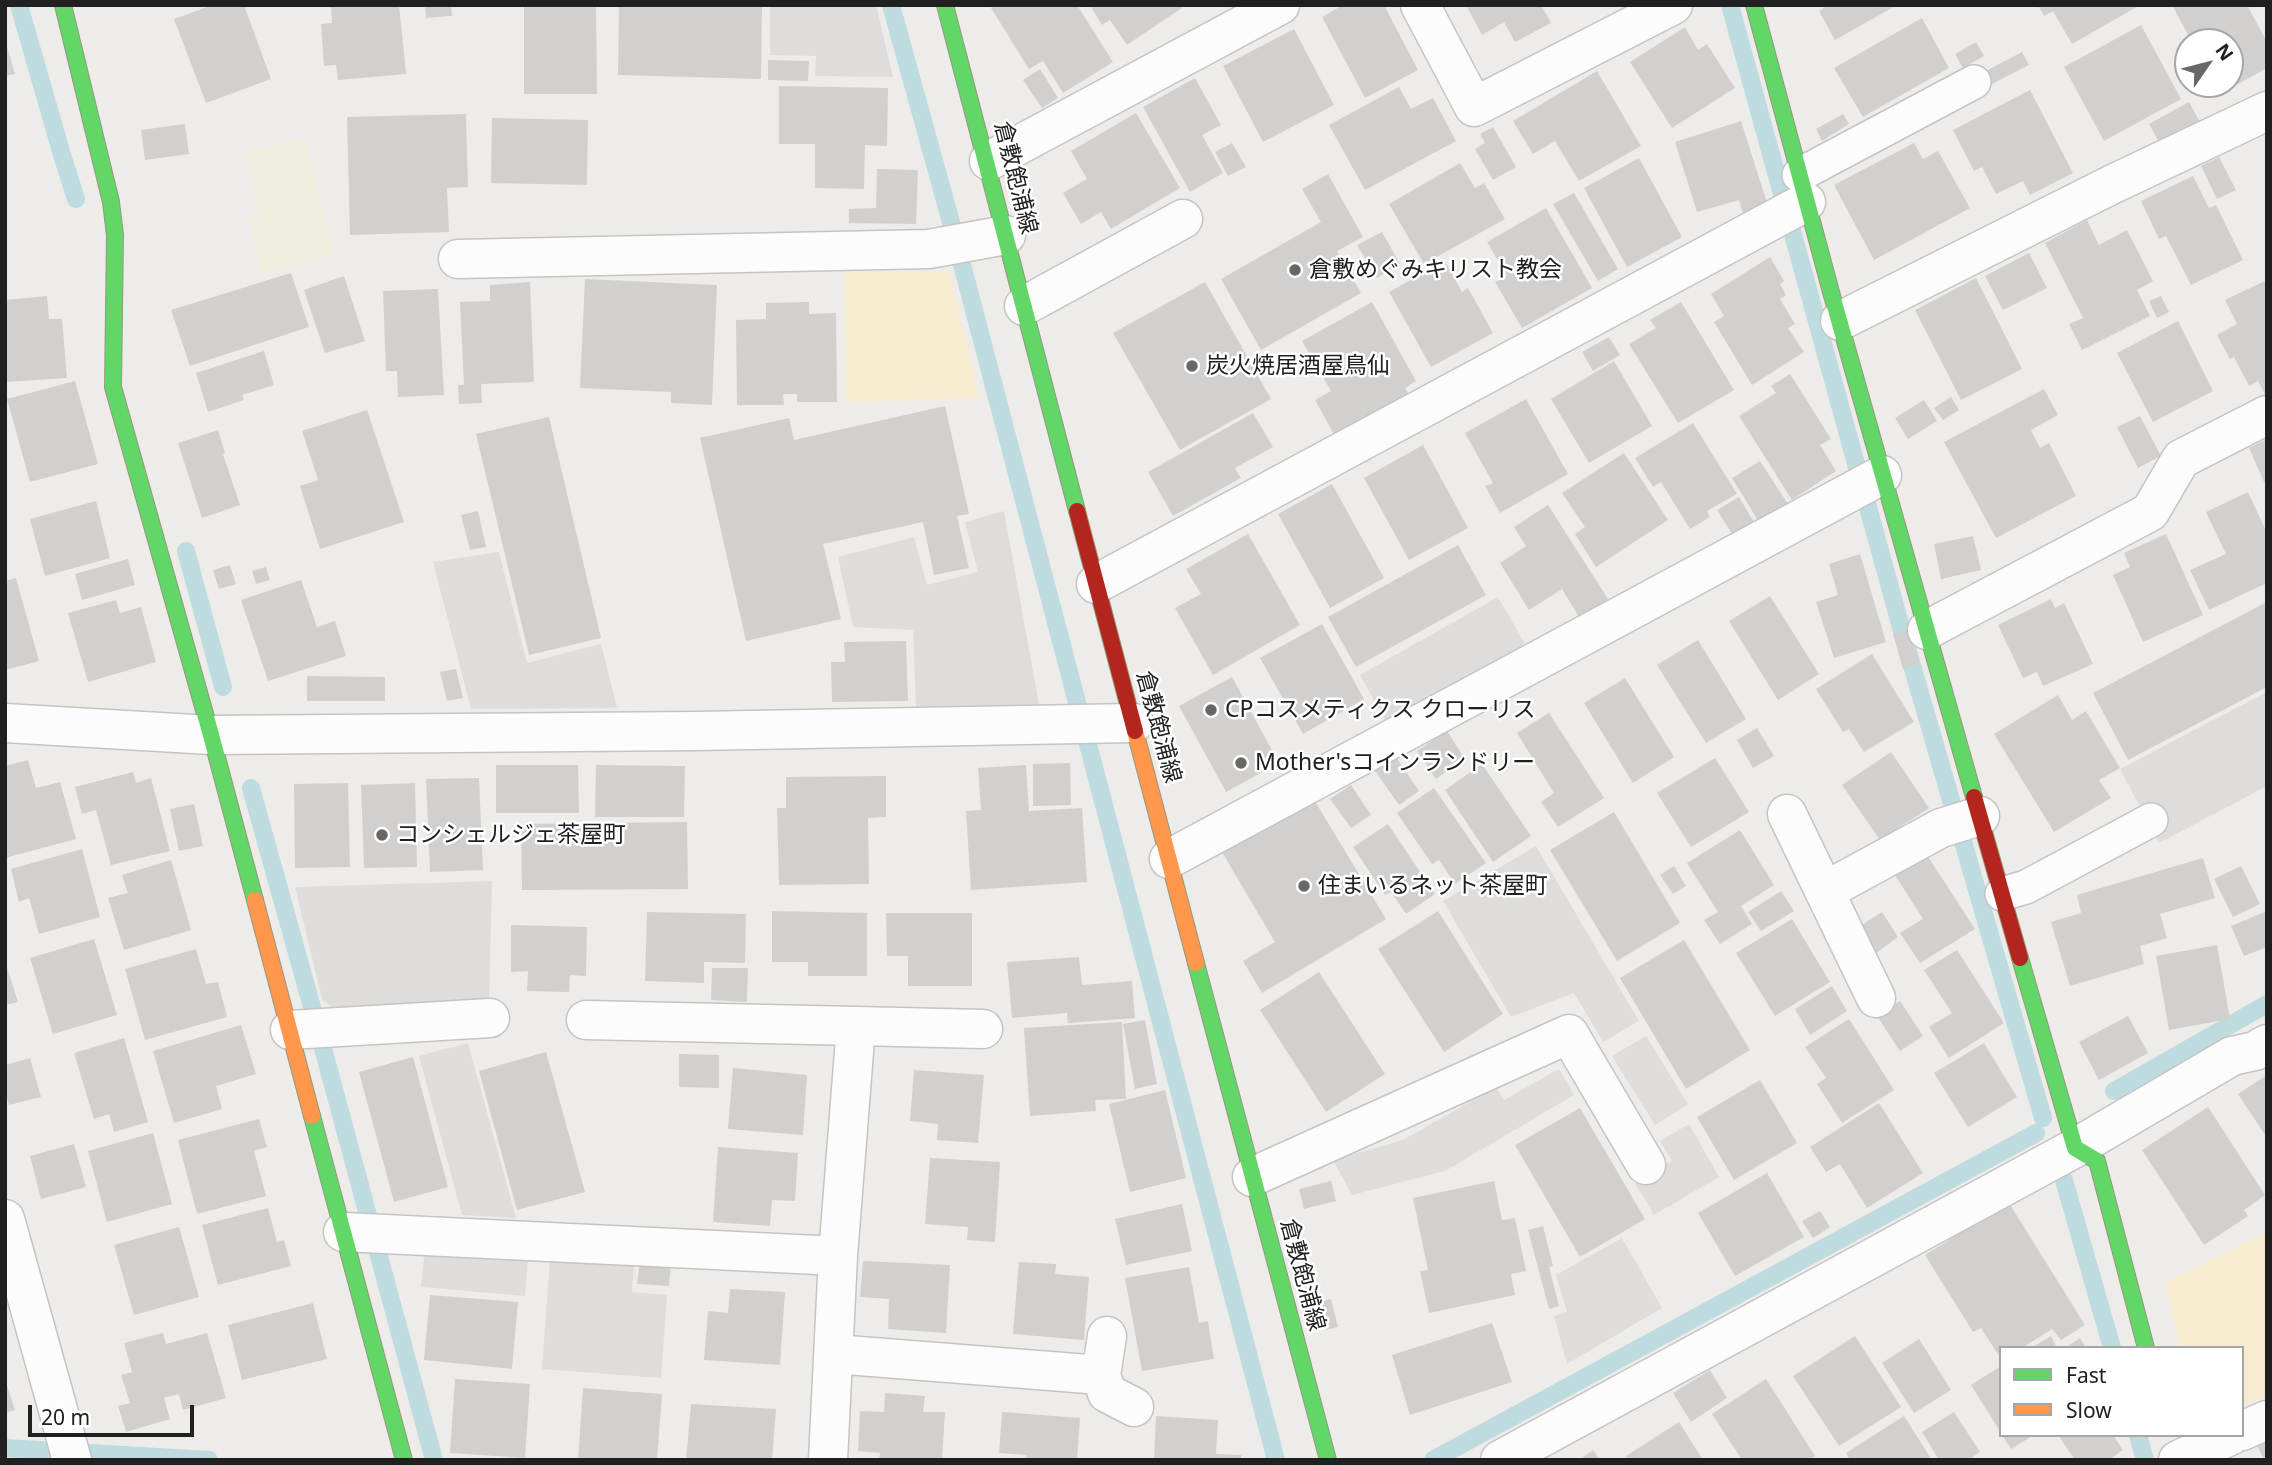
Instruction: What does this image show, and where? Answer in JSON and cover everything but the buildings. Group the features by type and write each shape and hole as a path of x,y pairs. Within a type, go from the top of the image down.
{"street":[{"path":"64,5 111,202 115,236 113,387 211,735 311,1028 364,1233 403,1458"},
{"name":"倉敷飽浦線","path":"945,5 989,161 1096,584 1098,724 1169,859 1328,1460"},
{"path":"989,161 1280,5"},
{"path":"1420,5 1474,107 1673,5"},
{"path":"1754,5 1793,201 1840,321 1867,483 1927,630 1963,821 2002,894 2075,1148 2097,1161 2146,1346"},
{"path":"1840,321 2111,185 2267,111"},
{"path":"1096,584 1793,201"},
{"path":"1024,306 1183,219"},
{"path":"458,259 929,249 1006,235"},
{"path":"1927,630 2150,512 2181,459 2267,415"},
{"path":"1169,859 1867,483"},
{"path":"5,723 211,735 1098,724"},
{"path":"1787,814 1876,998"},
{"path":"1825,891 1963,821"},
{"path":"311,1028 490,1018"},
{"path":"586,1020 983,1029"},
{"path":"828,1460 838,1256 856,1026"},
{"path":"1252,1177 1569,1034 1646,1164"},
{"path":"1500,1460 2075,1148 2232,1056 2255,1051 2267,1044"},
{"path":"5,1219 67,1444"},
{"path":"364,1233 838,1256"},
{"path":"1108,1336 1101,1375 1107,1393 1134,1407"},
{"path":"834,1354 1101,1375"},
{"path":"2244,1430 2267,1420"},
{"path":"2171,1437 2177,1460 2228,1437"}],"lane":[{"path":"1793,201 1974,82"},
{"path":"2002,894 2026,887 2151,820"}],"shaded area":[{"path":"770,5 876,5 893,77 815,76 816,56 770,55"},
{"path":"304,138 333,255 261,273 249,220 261,216 246,152"},
{"path":"1004,511 1039,704 916,708 913,630 853,627 838,557 914,537 927,585 978,572 965,522"},
{"path":"499,552 527,663 601,644 617,708 471,709 433,562"},
{"path":"1498,597 1525,644 1386,722 1360,675"},
{"path":"2267,692 2267,786 2159,843 2120,769"},
{"path":"1536,846 1639,1021 1603,1042 1574,993 1511,1017 1443,901"},
{"path":"492,881 489,1002 339,1013 322,999 295,887"},
{"path":"1646,1036 1688,1104 1655,1125 1612,1056"},
{"path":"468,1043 516,1218 462,1215 419,1056"},
{"path":"1559,1069 1574,1095 1445,1171 1352,1195 1333,1160 1403,1140 1496,1087 1504,1100"},
{"path":"1689,1124 1719,1177 1654,1215 1635,1183 1672,1161 1660,1141"},
{"path":"1622,1238 1662,1308 1567,1364 1554,1316 1567,1312 1556,1275"},
{"path":"425,1249 528,1259 525,1296 421,1287"},
{"path":"550,1258 634,1265 632,1292 667,1295 661,1378 542,1369"}],"sand":[{"path":"845,272 949,272 979,398 846,402"},
{"path":"2267,1232 2267,1395 2244,1404 2244,1346 2180,1346 2165,1283"}],"waterway":[{"path":"19,5 76,199"},
{"path":"891,5 949,215 1276,1460"},
{"path":"1730,5 1902,631 2043,1118"},
{"path":"186,551 223,687"},
{"path":"251,788 434,1460"},
{"path":"2114,1091 2267,1004"},
{"path":"1433,1460 2036,1133"},
{"path":"2064,1180 2111,1346"},
{"path":"2139,1437 2145,1460"},
{"path":"5,1448 209,1460"}],"traffic: fast":[{"path":"63,5 111,202 115,235 113,387 255,900"},
{"path":"945,5 1077,511"},
{"path":"1754,5 1831,292 1974,797"},
{"path":"2020,958 2075,1148 2097,1161 2145,1346"},
{"path":"1196,963 1328,1460"},
{"path":"312,1116 404,1460"}],"traffic: slow":[{"path":"1135,731 1196,963"},
{"path":"255,900 312,1116"}],"traffic: jam":[{"path":"1077,511 1135,731"},
{"path":"1974,797 2020,958"}],"place":[{"name":"倉敷めぐみキリスト教会","path":"1295,270"},
{"name":"炭火焼居酒屋鳥仙","path":"1192,366"},
{"name":"CPコスメティクス クローリス","path":"1211,710"},
{"name":"Mother'sコインランドリー","path":"1241,763"},
{"name":"コンシェルジェ茶屋町","path":"382,835"},
{"name":"住まいるネット茶屋町","path":"1304,886"}]}
